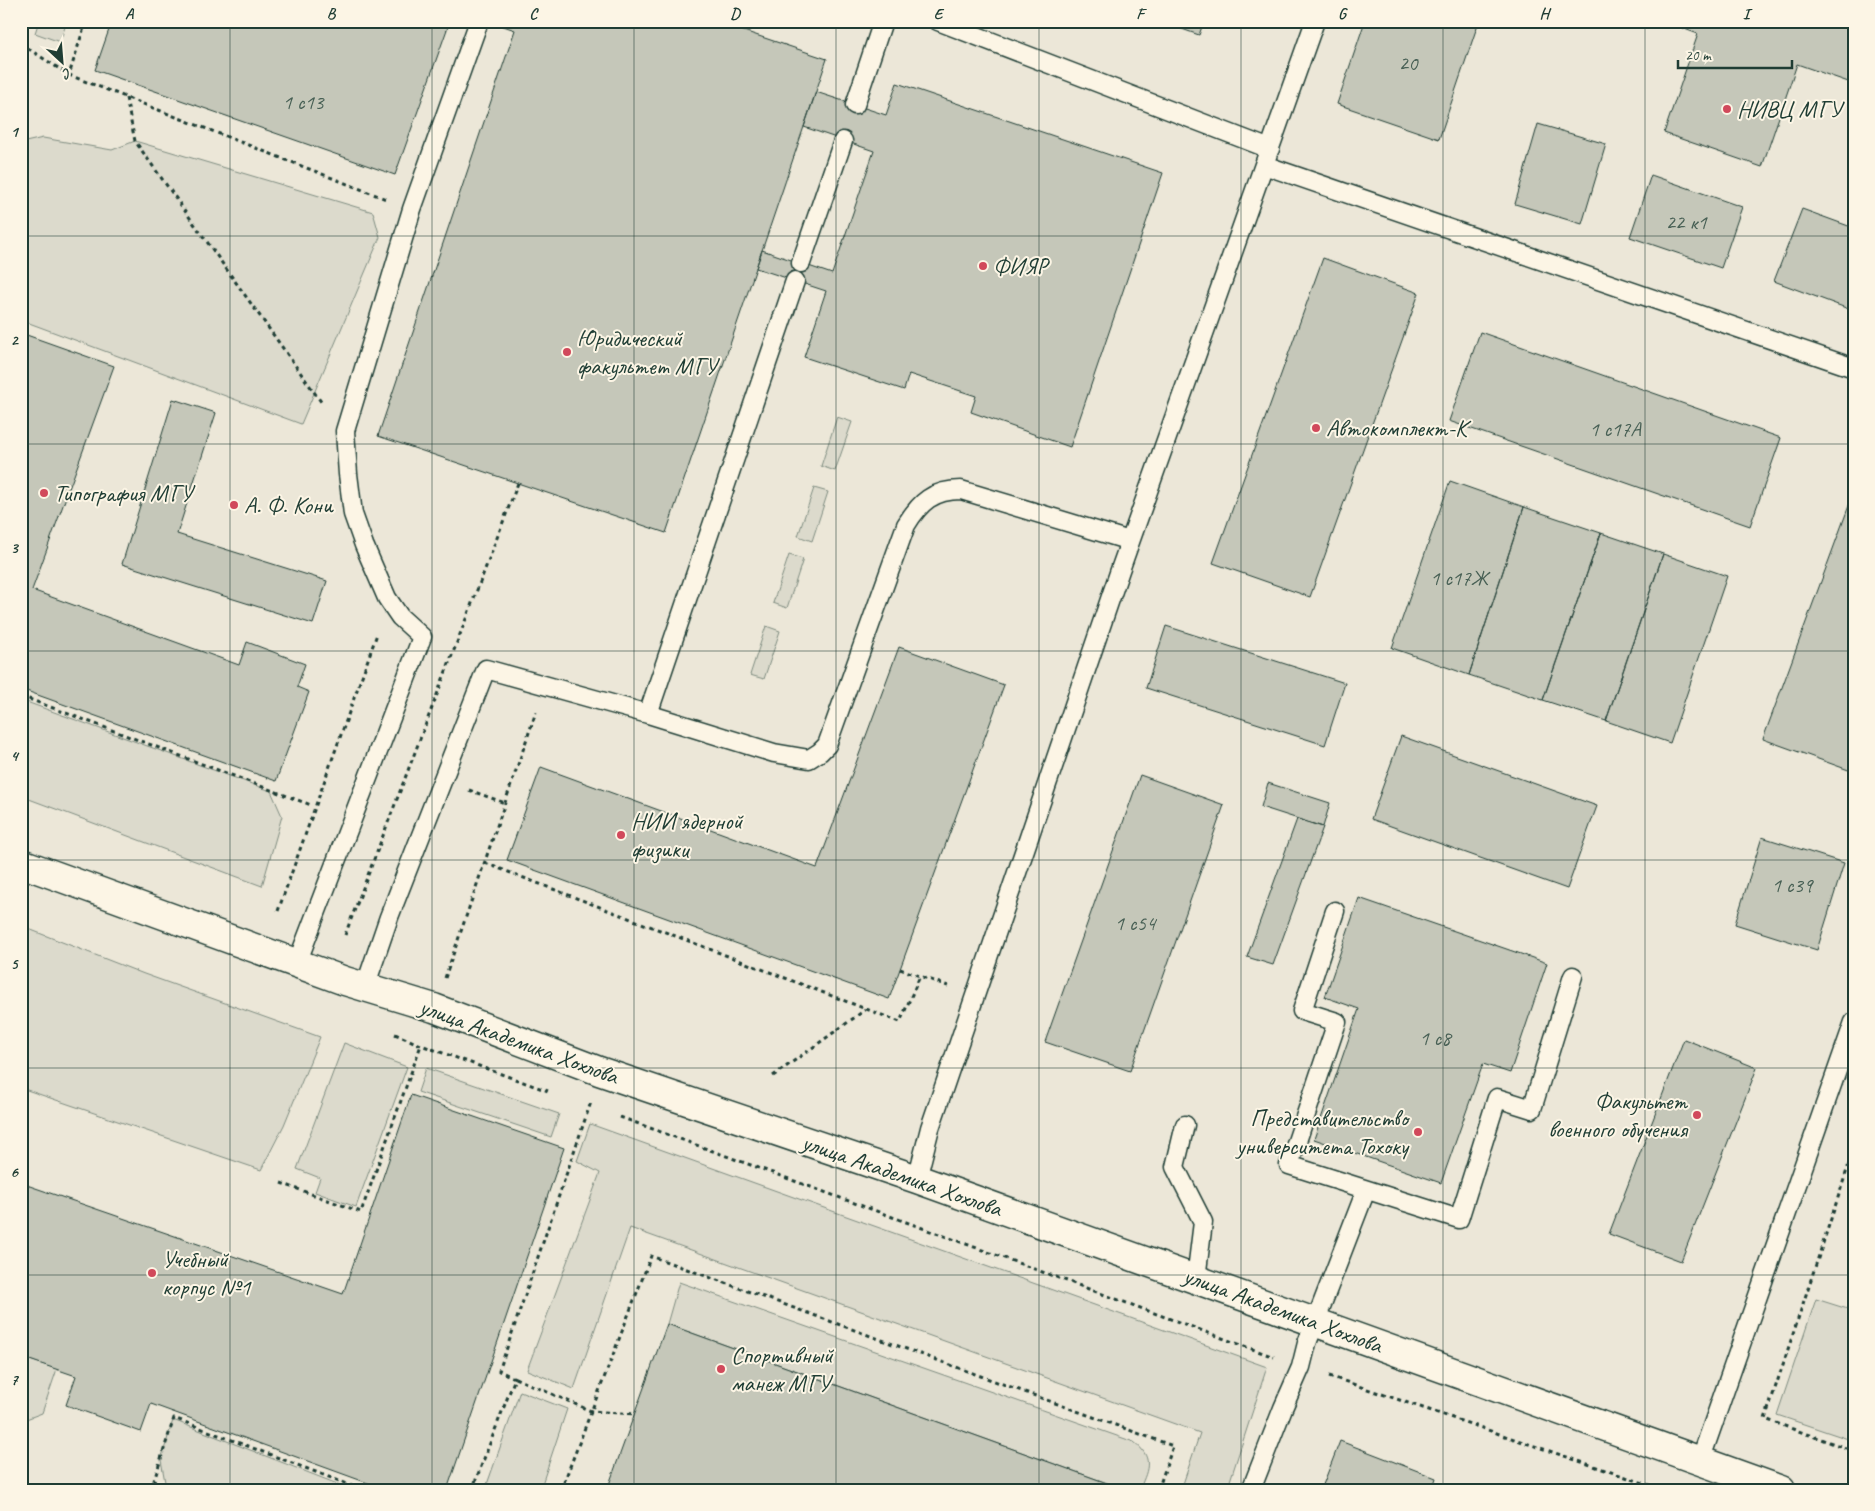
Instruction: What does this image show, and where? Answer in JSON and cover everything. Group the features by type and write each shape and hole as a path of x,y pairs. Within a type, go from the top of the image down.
{"street":[{"name":"улица Академика Хохлова","path":"21,863 365,987 434,1008 599,1071 917,1179 1781,1490"}],"lane":[{"path":"297,963 422,637 400,617 389,600 364,545 353,514 345,431 412,209 479,21"},
{"path":"855,105 883,21"},
{"path":"938,21 1267,157 1854,368"},
{"path":"917,1179 933,1118 1130,541 1316,21"},
{"path":"801,263 843,141"},
{"path":"648,714 795,281"},
{"path":"365,987 389,918 486,668 648,714 774,753 797,758 809,758 820,752 827,745 906,525 922,503 940,492 961,490 1130,541"},
{"path":"1335,912 1302,1011 1336,1022 1289,1165 1459,1219 1497,1098 1532,1109 1573,976"},
{"path":"1700,1461 1854,1022"},
{"path":"1184,1125 1175,1167 1203,1222 1196,1279"},
{"path":"1251,1490 1282,1408 1301,1367 1307,1343 1317,1322 1366,1190"}],"path":[{"path":"69,75 86,21"},
{"path":"21,44 69,75 412,209"},
{"path":"126,97 135,141 314,392 345,431"},
{"path":"345,935 518,483"},
{"path":"278,911 389,600"},
{"path":"448,972 545,685"},
{"path":"21,696 311,805"},
{"path":"442,780 505,803"},
{"path":"485,863 900,1022 920,976"},
{"path":"900,969 951,987"},
{"path":"773,1076 866,1010"},
{"path":"387,1030 421,1045 552,1092"},
{"path":"281,1183 361,1212 412,1071"},
{"path":"580,1102 599,1109"},
{"path":"618,1116 1301,1367 1664,1490"},
{"path":"578,1140 499,1371 591,1411 635,1414"},
{"path":"1854,1149 1765,1419 1854,1451"},
{"path":"561,1490 651,1256 1173,1446 1158,1490"},
{"path":"472,1490 515,1378"},
{"path":"151,1490 174,1418 363,1490"}],"shaded area":[{"path":"21,21 1854,21 1854,1490 21,1490"},
{"path":"39,21 67,21 60,42 35,33"},
{"path":"43,138 112,150 135,141 373,212 380,237 301,424 21,320 21,143"},
{"path":"837,417 852,422 835,471 821,466"},
{"path":"814,488 828,492 812,541 798,536"},
{"path":"789,555 803,559 787,608 773,603"},
{"path":"766,626 780,631 764,679 750,675"},
{"path":"21,700 271,791 282,816 262,886 21,796"},
{"path":"21,926 144,974 320,1037 284,1125 261,1170 21,1088"},
{"path":"344,1043 407,1067 356,1207 315,1192 320,1178 297,1169"},
{"path":"426,1068 559,1114 551,1137 418,1092"},
{"path":"590,1124 1267,1367 1227,1490 1181,1490 1200,1433 630,1228 574,1389 527,1370 600,1173 577,1161"},
{"path":"679,1282 1134,1442 1144,1453 1148,1463 1140,1488 1107,1483 667,1324"},
{"path":"1816,1299 1854,1311 1854,1441 1777,1415"},
{"path":"21,1357 57,1369 42,1413 21,1421"},
{"path":"520,1391 567,1409 540,1490 485,1490"},
{"path":"173,1420 353,1490 184,1490 165,1482 161,1460"}],"building":[{"path":"112,21 450,21 395,175 95,70"},
{"name":"Юридический факультет МГУ","path":"489,21 714,21 827,59 666,533 378,436 515,30"},
{"path":"1159,21 1204,21 1199,35"},
{"path":"1365,21 1479,21 1439,139 1337,104"},
{"name":"НИВЦ МГУ","path":"1663,21 1854,21 1854,84 1797,64 1762,167 1664,133 1698,34"},
{"name":"ФИЯР","path":"897,83 1163,173 1070,447 971,412 976,396 909,374 904,390 804,357 826,291 756,268 762,250 832,274 874,151 804,127 816,92 886,115"},
{"path":"1538,124 1606,144 1582,224 1515,204"},
{"path":"1651,175 1742,207 1721,268 1630,237"},
{"path":"1802,209 1854,228 1854,311 1774,281"},
{"name":"Автокомплект-К","path":"1323,258 1419,293 1310,597 1213,563"},
{"path":"1480,332 1781,438 1750,526 1449,421"},
{"name":"Типография МГУ","path":"21,333 114,366 32,590 239,665 247,642 305,664 297,687 309,692 276,781 21,689"},
{"path":"173,399 216,413 177,534 327,581 313,624 122,564"},
{"path":"1450,481 1524,507 1469,675 1392,648"},
{"path":"1854,492 1854,772 1763,739"},
{"path":"1524,507 1601,533 1543,700 1469,675"},
{"path":"1601,533 1663,554 1606,721 1543,700"},
{"path":"1663,554 1727,576 1670,743 1606,721"},
{"path":"1166,626 1345,683 1325,745 1146,688"},
{"name":"НИИ ядерной физики","path":"899,647 1004,685 889,999 507,860 541,767 817,868"},
{"path":"1401,736 1597,806 1567,889 1371,819"},
{"path":"1140,775 1224,805 1130,1071 1045,1042"},
{"path":"1268,783 1330,803 1323,827 1261,807"},
{"path":"1297,819 1323,827 1273,965 1247,957"},
{"path":"1762,837 1844,863 1817,950 1735,924"},
{"path":"1359,898 1547,963 1510,1073 1483,1064 1441,1183 1314,1139 1359,1009 1325,997"},
{"name":"Факультет военного обучения","path":"1684,1039 1757,1068 1681,1261 1609,1234"},
{"name":"Учебный корпус №1","path":"411,1095 564,1148 447,1490 387,1490 151,1404 141,1432 66,1405 76,1376 21,1357 21,1183 343,1294"},
{"name":"Спортивный манеж МГУ","path":"667,1324 1107,1483 1105,1490 607,1490"},
{"path":"1340,1441 1436,1478 1432,1490 1321,1490"}],"place":[{"name":"НИВЦ МГУ","path":"1727,109"},
{"name":"ФИЯР","path":"983,266"},
{"name":"Юридический факультет МГУ","path":"567,352"},
{"name":"Автокомплект-К","path":"1316,428"},
{"name":"Типография МГУ","path":"44,493"},
{"name":"А. Ф. Кони","path":"234,505"},
{"name":"НИИ ядерной физики","path":"621,835"},
{"name":"Факультет военного обучения","path":"1697,1115"},
{"name":"Представительство университета Тохоку","path":"1418,1132"},
{"name":"Учебный корпус №1","path":"152,1273"},
{"name":"Спортивный манеж МГУ","path":"721,1369"}]}
